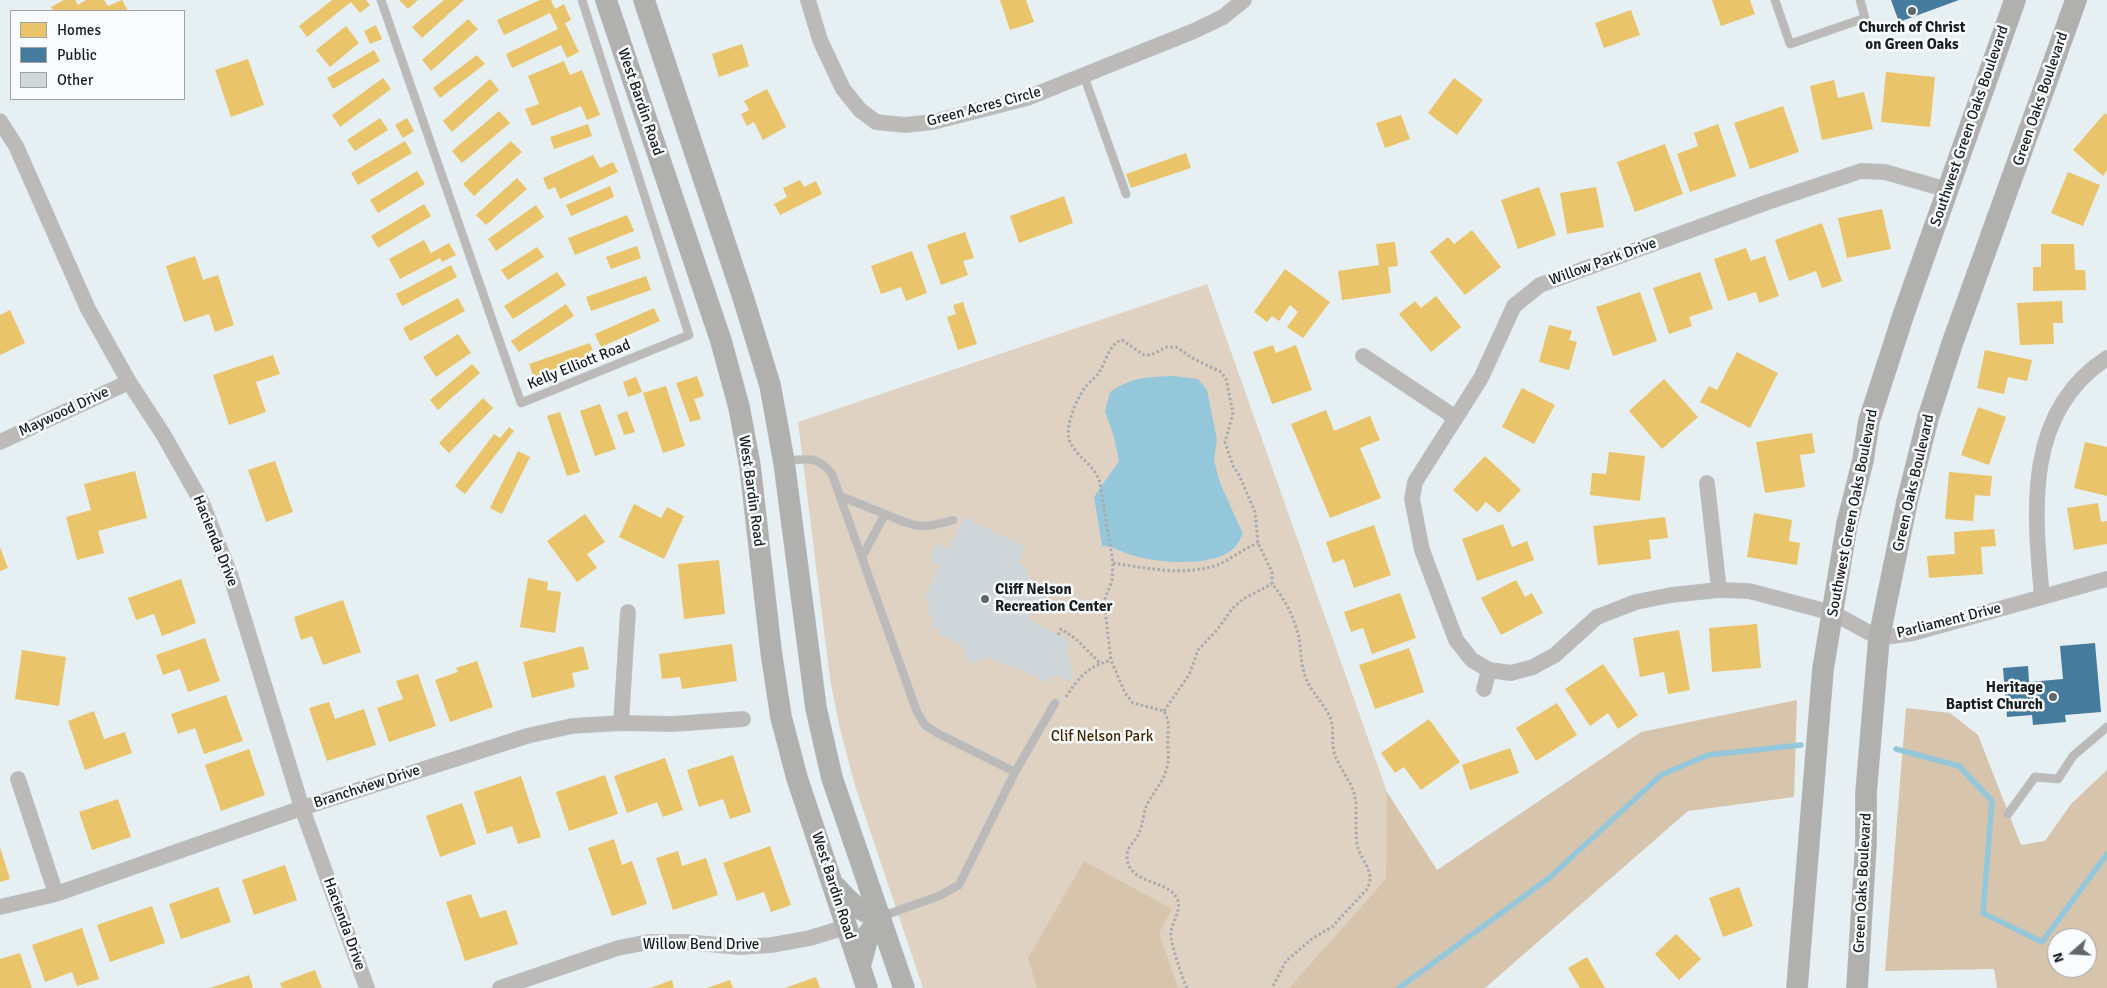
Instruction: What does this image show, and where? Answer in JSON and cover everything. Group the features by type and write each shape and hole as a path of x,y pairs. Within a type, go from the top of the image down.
{"street":[{"name":"West Bardin Road","path":"606,0 721,342 739,407 750,466 771,652 781,717 797,778 867,988"},
{"path":"644,0 770,385 784,462 816,708 832,778 881,916 904,988"},
{"name":"Green Acres Circle","path":"808,0 820,40 843,89 860,110 876,122 905,125 933,122 1027,98 1194,31 1224,17 1244,0"},
{"name":"Southwest Green Oaks Boulevard","path":"1797,988 1823,669 1847,524 1863,460 1869,421 2014,0"},
{"name":"Green Oaks Boulevard","path":"1857,988 1866,843 1866,793 1879,638 1907,502 1928,418 1952,344 2076,0"},
{"name":"Hacienda Drive","path":"0,121 16,146 88,309 129,382 163,434 202,503 231,577 302,808 368,988"},
{"name":"Willow Park Drive","path":"1489,670 1472,660 1456,640 1422,550 1412,500 1415,482 1481,378 1514,306 1540,285 1768,202 1861,171 1885,172 1948,190"},
{"path":"1363,356 1456,418"},
{"path":"2042,596 2035,506 2042,449 2068,393 2088,370 2107,358"},
{"name":"Maywood Drive","path":"0,442 129,382"},
{"path":"750,466 784,462"},
{"path":"1707,483 1719,590"},
{"name":"Parliament Drive","path":"1489,670 1511,673 1532,667 1555,655 1598,617 1636,602 1672,594 1719,590 1749,591 1833,613 1879,638 1913,633 2107,579"},
{"path":"621,723 628,612"},
{"path":"1484,689 1489,670"},
{"name":"Branchview Drive","path":"0,907 56,894 302,808 527,736 572,726 621,723 673,724 743,719"},
{"path":"18,779 56,894"},
{"path":"832,882 853,906 868,914 881,916"},
{"path":"860,966 869,933 881,916"},
{"name":"Willow Bend Drive","path":"500,988 618,948 649,942 686,942 740,947 772,945 810,938 846,927"}],"lane":[{"name":"Kelly Elliott Road","path":"381,0 521,403 689,335 582,0"},
{"path":"1775,0 1790,44 1865,18 1860,0"},
{"path":"1084,76 1126,194"},
{"path":"784,462 810,458 823,463 832,474 917,712 925,725 1014,772"},
{"path":"840,496 912,525 925,527 953,520"},
{"path":"862,557 885,514"},
{"path":"881,916 939,896 959,885 1014,772 1054,703"},
{"path":"2008,814 2035,777 2058,779 2074,756 2107,728"}],"path":[{"path":"1187,988 1171,935 1172,924 1178,911 1178,902 1173,893 1166,888 1137,875 1130,867 1127,856 1129,847 1140,831 1147,805 1167,768 1169,721 1164,711 1133,703 1125,693 1111,660 1104,601 1112,582 1113,563 1100,482 1098,474 1069,439 1069,426 1073,410 1086,386 1097,376 1116,342 1122,340 1144,355 1151,355 1167,347 1176,347 1194,359 1220,372 1226,379 1233,413 1225,442 1233,466 1239,475 1255,512 1258,542 1272,572 1272,584 1280,592 1286,604 1298,636 1305,676 1309,686 1330,716 1334,751 1338,764 1355,797 1357,844 1370,875 1370,882 1332,927 1313,938 1286,961 1272,988"},
{"path":"1113,563 1153,570 1195,570 1214,566 1228,560 1258,542"},
{"path":"1164,711 1189,675 1198,650 1217,630 1232,608 1242,599 1272,584"},
{"path":"1058,634 1061,630 1068,633 1100,663"},
{"path":"1054,703 1064,699 1082,674 1100,663 1111,660"}],"green space":[{"name":"Clif Nelson Park","path":"1207,284 1387,792 1436,870 1481,988 923,988 856,789 840,729 830,679 798,422"}],"shaded area":[{"path":"1797,700 1794,797 1688,811 1485,988 1289,988 1386,879 1387,792 1437,870 1641,732"},
{"path":"1906,708 1950,713 1978,735 2021,845 2045,841 2071,804 2107,770 2107,988 1997,988 1994,969 1885,971"},
{"path":"1084,861 1172,909 1159,933 1178,988 1037,988 1028,958"}],"water":[{"path":"1174,376 1198,379 1207,390 1217,440 1214,460 1220,483 1243,534 1232,550 1212,559 1171,562 1135,556 1102,546 1094,497 1119,461 1114,437 1105,411 1110,392 1126,383 1140,379"}],"building: Homes":[{"path":"64,0 75,0 78,5 86,0 104,0 108,6 122,0 127,10 53,10 51,7"},
{"path":"332,0 366,0 370,5 360,13 351,2 307,37 299,26"},
{"path":"399,0 418,0 408,9"},
{"path":"444,0 464,0 422,38 412,27"},
{"path":"540,0 551,0 555,9 564,4 571,20 565,23 579,52 567,58 561,45 512,68 506,54 558,29 550,13 504,35 497,20"},
{"path":"1000,0 1026,0 1034,22 1010,30"},
{"path":"1712,0 1750,0 1755,14 1721,26"},
{"path":"1631,10 1640,35 1604,48 1595,23"},
{"path":"468,19 478,29 431,71 422,60"},
{"path":"376,25 382,39 370,44 364,31"},
{"path":"346,26 359,43 330,67 316,50"},
{"path":"742,44 749,66 719,77 712,54"},
{"path":"374,50 380,61 333,89 327,78"},
{"path":"477,55 485,64 440,98 433,88"},
{"path":"248,59 264,105 231,117 215,70"},
{"path":"564,61 570,75 582,70 600,115 587,120 581,106 532,126 525,109 539,104 528,76"},
{"path":"1886,72 1935,77 1930,127 1881,122"},
{"path":"383,78 391,89 340,127 332,115"},
{"path":"1454,78 1483,100 1457,135 1428,113"},
{"path":"490,79 499,90 452,132 443,121"},
{"path":"1834,80 1838,98 1864,92 1873,129 1822,140 1810,86"},
{"path":"767,89 786,127 763,140 754,122 747,126 741,114 749,110 744,101"},
{"path":"1783,106 1799,152 1750,169 1734,123"},
{"path":"499,111 510,123 462,163 452,151"},
{"path":"2105,113 2107,115 2107,170 2103,176 2073,150"},
{"path":"1401,115 1410,139 1385,148 1376,123"},
{"path":"380,118 388,130 355,151 347,140"},
{"path":"407,118 414,131 403,138 395,125"},
{"path":"588,124 592,136 554,149 550,137"},
{"path":"1718,124 1736,176 1690,192 1677,154 1698,146 1694,133"},
{"path":"405,141 412,153 358,185 351,173"},
{"path":"511,141 522,152 474,196 463,184"},
{"path":"1665,144 1683,194 1635,212 1617,162"},
{"path":"1186,153 1191,168 1131,188 1126,174"},
{"path":"593,155 600,168 613,162 618,172 560,199 555,187 548,190 543,178"},
{"path":"417,171 425,184 378,213 370,200"},
{"path":"2068,172 2100,185 2083,226 2051,213"},
{"path":"517,178 527,189 486,225 476,215"},
{"path":"800,180 804,187 816,181 822,194 780,215 774,204 787,197 783,188"},
{"path":"610,186 614,197 571,216 566,205"},
{"path":"1539,187 1556,235 1518,249 1501,200"},
{"path":"1596,187 1604,227 1567,234 1560,193"},
{"path":"1064,196 1073,223 1019,243 1010,216"},
{"path":"424,204 431,216 378,248 371,236"},
{"path":"536,205 544,217 496,251 488,239"},
{"path":"1882,209 1891,249 1847,258 1838,218"},
{"path":"627,215 634,231 575,255 568,238"},
{"path":"1822,223 1842,281 1822,288 1816,271 1789,281 1775,240"},
{"path":"1472,230 1501,267 1465,295 1430,252 1448,237 1454,244"},
{"path":"965,232 974,258 963,261 968,275 941,285 927,245"},
{"path":"424,240 431,253 449,243 456,255 442,262 440,258 400,279 389,259"},
{"path":"1395,242 1398,266 1388,267 1391,293 1342,300 1338,271 1379,265 1376,244"},
{"path":"2041,244 2074,244 2075,270 2085,270 2086,290 2033,291 2033,267 2041,267"},
{"path":"637,246 641,258 611,269 606,257"},
{"path":"537,247 544,257 508,280 501,270"},
{"path":"1746,248 1751,261 1765,256 1779,296 1759,303 1756,292 1728,301 1714,259"},
{"path":"912,251 927,293 906,301 901,287 881,294 871,266"},
{"path":"195,256 203,280 218,275 234,325 215,332 209,314 184,322 166,266"},
{"path":"451,265 457,277 402,306 396,294"},
{"path":"1285,269 1330,302 1303,338 1287,327 1298,312 1290,305 1279,321 1272,316 1267,322 1254,312"},
{"path":"557,272 566,285 513,319 504,306"},
{"path":"1700,272 1713,309 1689,317 1692,326 1669,334 1653,288"},
{"path":"646,276 651,290 591,311 586,297"},
{"path":"1640,292 1657,341 1613,356 1596,307"},
{"path":"1436,296 1461,327 1431,352 1399,314 1415,301 1421,308"},
{"path":"458,298 465,311 410,341 403,328"},
{"path":"2062,301 2063,323 2053,323 2054,344 2020,345 2017,303"},
{"path":"963,302 977,344 958,350 947,317 956,314 953,305"},
{"path":"566,304 574,316 519,352 511,341"},
{"path":"654,308 660,321 601,347 595,334"},
{"path":"10,310 25,343 0,355 0,315"},
{"path":"1549,325 1572,331 1569,340 1577,342 1569,370 1539,362"},
{"path":"458,334 471,353 436,377 423,357"},
{"path":"590,343 595,357 534,378 529,364"},
{"path":"1273,345 1276,353 1296,345 1312,390 1272,404 1253,352"},
{"path":"1985,350 2032,360 2027,381 2008,377 2004,394 1977,388"},
{"path":"1737,352 1778,373 1750,428 1700,402 1709,386 1717,390"},
{"path":"273,355 280,374 256,382 266,412 229,425 213,375"},
{"path":"472,364 480,373 438,410 430,400"},
{"path":"697,376 704,396 694,399 701,419 690,422 676,383"},
{"path":"636,377 642,392 628,397 623,382"},
{"path":"1664,379 1698,417 1662,449 1629,411"},
{"path":"666,386 685,446 663,453 643,393"},
{"path":"1522,388 1555,405 1534,444 1502,427"},
{"path":"483,398 493,408 449,453 439,443"},
{"path":"600,404 616,449 595,456 580,411"},
{"path":"1978,407 2006,417 1989,465 1961,455"},
{"path":"1326,410 1334,431 1370,416 1380,440 1360,448 1381,498 1330,518 1291,424"},
{"path":"627,411 635,432 624,435 617,415"},
{"path":"560,412 580,472 567,476 547,416"},
{"path":"509,427 514,431 465,494 455,486 494,434 500,438"},
{"path":"1812,433 1815,453 1800,455 1805,487 1765,493 1756,442"},
{"path":"2085,442 2107,447 2107,496 2074,488"},
{"path":"518,451 530,457 502,514 490,508"},
{"path":"1609,452 1645,456 1640,501 1590,495 1592,473 1606,474"},
{"path":"1485,456 1521,490 1499,513 1486,502 1477,512 1453,490"},
{"path":"275,461 293,512 266,522 248,470"},
{"path":"135,471 147,518 98,531 104,553 77,560 66,517 91,510 84,484"},
{"path":"1949,472 1992,476 1990,496 1975,495 1973,521 1945,519"},
{"path":"2098,503 2101,522 2107,521 2107,544 2074,550 2067,508"},
{"path":"634,504 661,518 667,507 684,516 664,559 619,537"},
{"path":"1754,513 1792,520 1789,541 1800,543 1797,565 1747,557"},
{"path":"585,514 605,542 587,554 597,568 577,582 547,541"},
{"path":"1665,517 1668,538 1649,540 1651,559 1598,565 1593,526"},
{"path":"1503,524 1512,547 1527,541 1534,560 1477,581 1462,539"},
{"path":"1374,525 1391,575 1354,588 1344,559 1333,563 1326,542"},
{"path":"1994,529 1996,546 1981,547 1983,574 1929,578 1927,556 1955,554 1954,532"},
{"path":"0,547 8,568 0,571"},
{"path":"719,560 725,614 684,619 678,564"},
{"path":"528,578 548,582 547,590 561,592 555,633 520,627"},
{"path":"181,579 196,623 162,636 154,614 136,620 128,598"},
{"path":"1516,580 1525,597 1532,593 1543,613 1501,635 1481,598"},
{"path":"1400,593 1416,638 1372,654 1363,628 1351,632 1344,612"},
{"path":"343,600 361,652 323,665 312,636 301,640 294,617"},
{"path":"1757,624 1761,668 1712,672 1709,628"},
{"path":"1679,630 1690,690 1668,694 1664,672 1640,677 1633,638"},
{"path":"205,638 220,681 188,692 180,669 163,675 156,655"},
{"path":"732,644 737,681 682,689 680,677 662,679 659,654"},
{"path":"583,646 589,669 572,673 575,687 532,698 523,662"},
{"path":"1409,648 1424,692 1375,709 1359,665"},
{"path":"22,650 66,657 59,706 15,699"},
{"path":"477,661 493,707 450,722 435,680 458,672 456,668"},
{"path":"1603,664 1638,715 1618,729 1608,713 1590,726 1565,689"},
{"path":"418,674 436,726 389,742 377,708 403,699 396,681"},
{"path":"226,695 243,741 204,754 195,728 178,734 171,714"},
{"path":"329,702 335,719 364,709 376,745 327,761 309,708"},
{"path":"1557,703 1577,735 1536,761 1516,728"},
{"path":"94,711 104,739 125,732 132,753 85,770 68,721"},
{"path":"1429,719 1460,762 1421,790 1404,767 1395,773 1381,753"},
{"path":"1510,748 1519,773 1470,790 1462,765"},
{"path":"249,749 265,795 221,811 205,765"},
{"path":"733,755 751,812 730,819 723,799 699,807 687,770"},
{"path":"665,758 683,810 663,817 657,802 627,813 614,776"},
{"path":"605,775 618,814 569,831 556,792"},
{"path":"521,776 541,837 518,844 512,826 487,834 474,792"},
{"path":"118,799 131,837 92,850 79,812"},
{"path":"462,803 476,844 440,857 426,816"},
{"path":"614,839 622,865 632,861 647,904 612,916 588,848"},
{"path":"770,846 791,905 771,912 764,892 737,901 723,863"},
{"path":"0,847 10,879 0,882"},
{"path":"678,851 682,866 706,858 718,895 673,910 656,858"},
{"path":"285,865 297,900 254,915 242,880"},
{"path":"218,887 231,922 181,939 169,904"},
{"path":"1739,887 1753,926 1723,937 1709,898"},
{"path":"471,894 480,918 506,910 518,944 465,961 446,902"},
{"path":"152,906 165,943 110,962 97,925"},
{"path":"82,928 99,979 77,986 72,972 45,982 32,945"},
{"path":"1676,934 1701,959 1679,980 1655,954"},
{"path":"20,953 32,988 0,988 0,959"},
{"path":"1587,957 1605,988 1580,988 1568,968"},
{"path":"315,970 322,988 282,988 280,983"},
{"path":"249,975 253,988 210,988"},
{"path":"816,977 820,988 785,988"},
{"path":"672,980 674,988 650,988"},
{"path":"730,980 733,988 707,988"}],"building: Public":[{"name":"Church of Christ on Green Oaks","path":"1891,0 1959,0 1899,22"},
{"name":"Heritage Baptist Church","path":"2095,643 2101,712 2065,715 2066,722 2033,725 2032,715 2007,717 2003,668 2028,666 2029,682 2063,679 2060,646"}],"building: Other":[{"name":"Cliff Nelson Recreation Center","path":"964,517 1026,547 1018,563 1028,568 1026,570 1031,583 1046,590 1038,609 1033,610 1029,620 1070,640 1066,650 1075,677 1063,682 1061,675 1049,679 1048,683 1014,666 1009,667 987,657 969,664 962,645 940,635 938,630 932,626 934,624 929,612 926,610 931,600 925,597 940,566 929,561 937,543 948,549"}],"waterway":[{"path":"1399,988 1549,878 1661,775 1708,755 1801,745"},
{"path":"1896,749 1959,766 1992,801 1983,913 2042,942 2107,854"}],"place":[{"name":"Church of Christ on Green Oaks","path":"1912,11"},
{"name":"Cliff Nelson Recreation Center","path":"985,599"},
{"name":"Heritage Baptist Church","path":"2053,697"}]}
